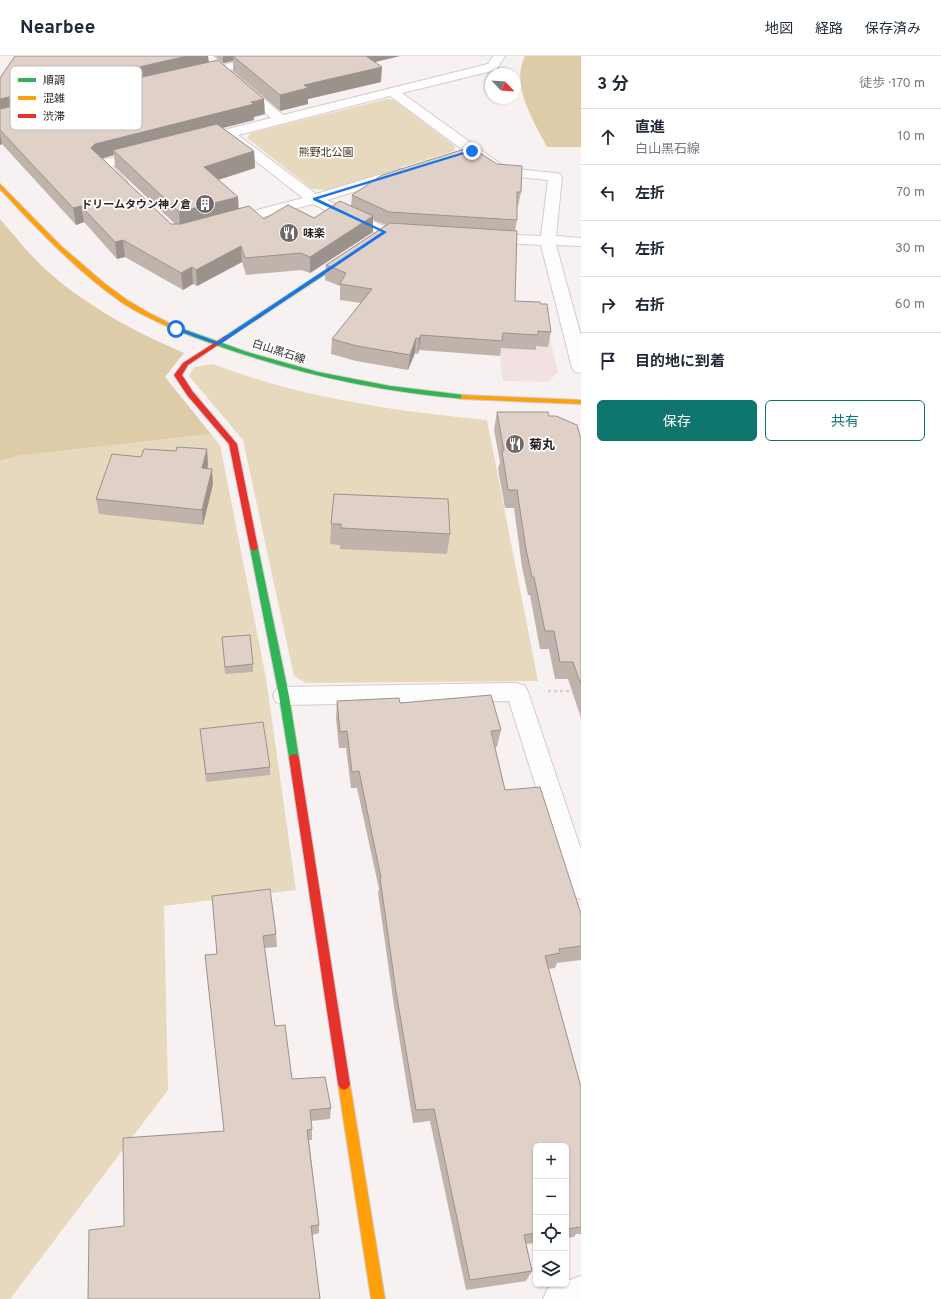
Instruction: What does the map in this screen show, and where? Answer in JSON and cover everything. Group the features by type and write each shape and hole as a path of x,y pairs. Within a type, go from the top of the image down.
{"street":[{"path":"206,56 282,120"},
{"path":"189,76 276,56"},
{"path":"192,143 492,67 499,56"},
{"path":"394,93 502,172 555,177 548,242 581,368"},
{"path":"229,134 314,199 381,234 424,234"},
{"path":"457,155 472,151"},
{"path":"131,192 102,164 154,152"},
{"path":"215,226 314,199 419,167"},
{"name":"白山黒石線","path":"0,186 65,256 125,302 176,329 306,372 363,385 412,392 488,399 581,402"},
{"path":"470,237 548,242 581,242"},
{"path":"358,250 218,344 184,364 178,375 190,393 233,444 284,696 378,1299"},
{"path":"284,696 517,692 581,888"},
{"path":"559,1299 581,1292"}],"shaded area":[{"path":"525,56 581,56 581,147 547,147 530,114 522,91 521,67"},
{"path":"0,219 37,262 75,293 110,316 146,336 184,353 165,377 211,434 17,456 0,461"},
{"path":"494,316 545,317 558,373 547,382 503,381"}],"green space":[{"name":"熊野北公園","path":"387,99 394,100 455,146 454,151 327,190 312,189 247,138 251,133"},
{"path":"213,364 280,386 348,401 417,412 487,420 538,681 306,683 294,676 243,440 189,376 194,367"},
{"path":"211,434 220,445 266,678 296,890 164,906 168,1090 10,1299 0,1299 0,461 17,456"}],"building":[{"path":"15,56 187,56 142,66 10,66 10,97 0,99 0,78"},
{"path":"233,56 366,56 382,67 304,85 308,88 280,95"},
{"path":"218,60 264,99 251,102 254,104 95,144 91,148 171,224 181,224 249,206 264,219 288,205 314,218 340,201 373,216 310,257 301,253 245,258 241,246 196,270 192,267 181,273 123,240 115,242 81,206 73,208 0,130 0,109 10,107 10,130 142,130 142,77"},
{"path":"217,124 254,151 204,167 238,197 179,212 113,150"},
{"path":"471,147 497,164 522,166 521,192 517,192 517,220 389,212 352,195 382,175"},
{"path":"390,223 517,231 515,301 540,302 541,304 547,304 551,332 538,331 538,335 503,333 502,341 421,335 419,339 416,338 410,355 357,346 332,339 372,289 340,284 346,273 326,265"},
{"path":"497,412 548,412 549,416 556,416 577,425 581,439 581,685 573,662 560,662 554,631 545,631 534,577 532,577 526,549 517,490 508,490 502,451 504,451"},
{"path":"177,447 207,449 202,468 212,469 202,510 96,499 112,454 141,457 144,449 176,451"},
{"path":"334,494 448,499 450,534 341,528 341,524 331,524"},
{"path":"250,635 253,664 225,667 222,637"},
{"path":"491,695 501,730 491,731 505,790 540,787 581,914 581,946 559,949 560,953 545,956 581,1087 581,1227 569,1229 569,1143 533,1143 533,1234 524,1235 532,1271 470,1280 434,1109 416,1110 396,992 381,878 359,771 352,772 347,731 340,732 337,701 399,698 400,703"},
{"path":"263,722 270,767 206,774 200,729"},
{"path":"270,889 276,934 263,936 275,1026 285,1025 292,1079 325,1077 331,1108 310,1110 312,1129 307,1130 319,1225 311,1226 320,1299 88,1299 89,1230 124,1226 123,1138 224,1131 205,955 217,954 212,896"}],"traffic: fast":[{"path":"225,338 351,255"},
{"path":"175,328 245,354 317,374 390,389 464,397"},
{"path":"254,548 284,696 294,758"}],"traffic: slow":[{"path":"0,186 59,247 102,284 149,316 175,328"},
{"path":"464,397 581,402"},
{"path":"344,1084 378,1299"}],"traffic: jam":[{"path":"225,338 185,364 178,375 190,393 233,444 254,548"},
{"path":"294,758 344,1084"}],"place":[{"name":"ドリームタウン神ノ倉","path":"205,204"},
{"name":"味楽","path":"289,233"},
{"name":"菊丸","path":"515,444"}],"route":[{"path":"176,329 218,344 385,232 314,199 472,151"}]}
